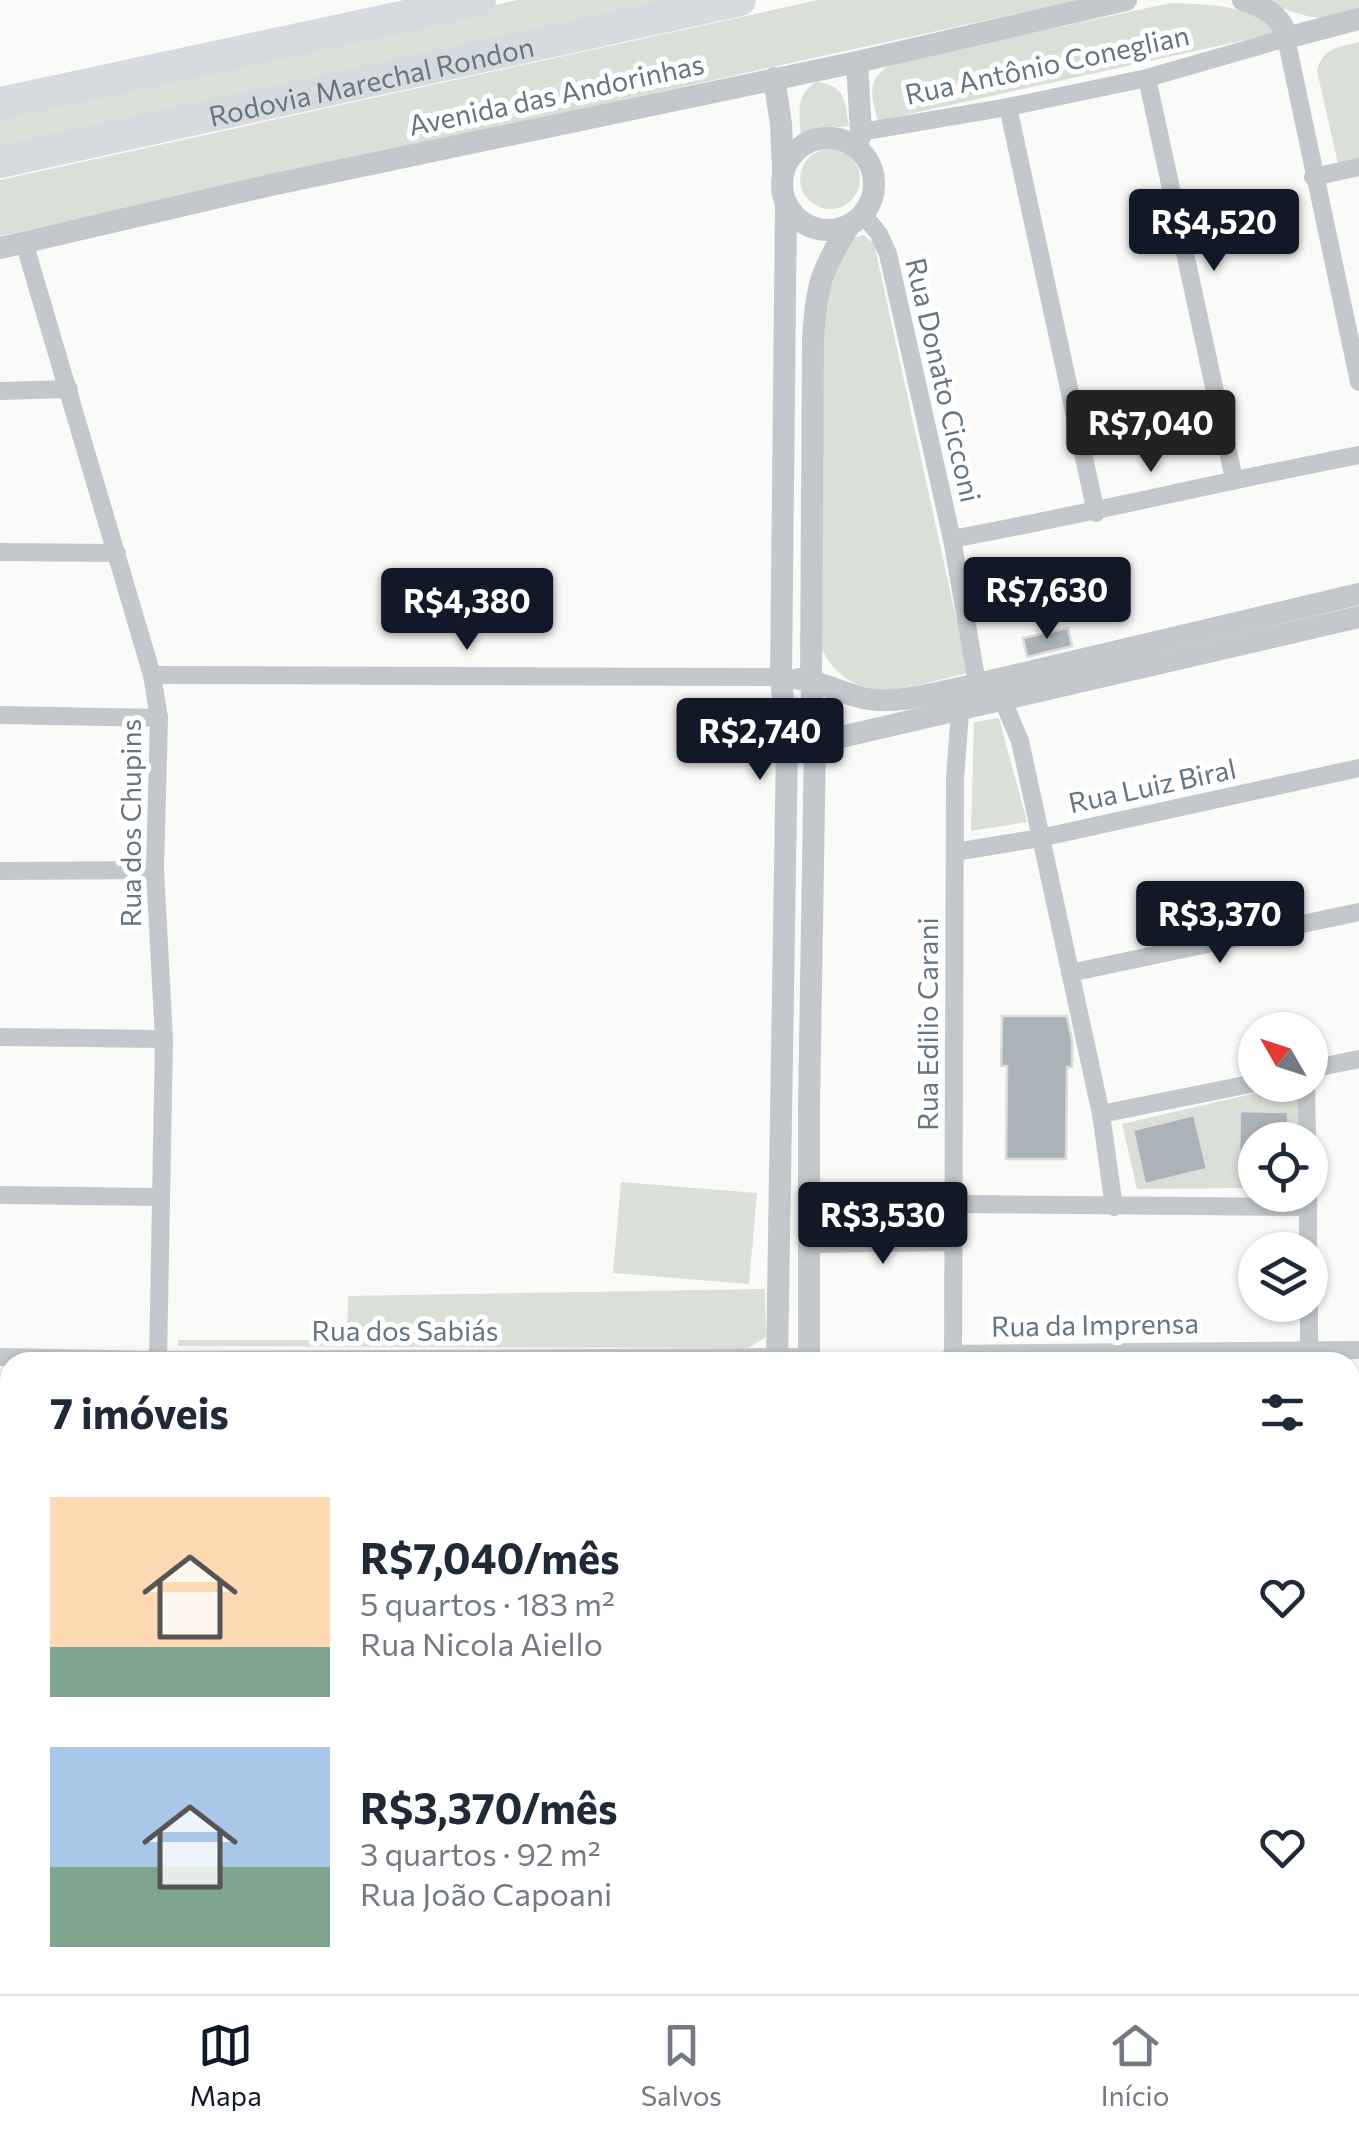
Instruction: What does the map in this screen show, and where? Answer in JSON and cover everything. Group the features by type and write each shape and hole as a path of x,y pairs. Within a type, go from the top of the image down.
{"highway":[{"name":"Rodovia Marechal Rondon","path":"0,103 480,0"},
{"name":"Rodovia Marechal Rondon","path":"0,162 740,0"}],"street":[{"name":"Avenida das Andorinhas","path":"0,248 1126,0"},
{"path":"1243,0 1273,13 1284,28 1313,177 1352,308 1359,382"},
{"name":"Rua Antônio Coneglian","path":"859,139 1147,78 1359,19"},
{"path":"809,1352 816,295 823,269 873,198 875,178 859,139 857,62"},
{"path":"774,78 781,124 781,187 786,204 782,678 787,744 777,1352"},
{"path":"1147,78 1234,479"},
{"path":"1008,107 1096,512"},
{"path":"783,169 795,150 814,138 859,139"},
{"path":"1313,177 1359,167"},
{"path":"786,204 797,219 813,228 831,230 856,220"},
{"name":"Rua Donato Cicconi","path":"856,220 879,234 888,254 952,539 978,683"},
{"name":"Rua dos Chupins","path":"24,242 117,553 160,718 155,870 164,1038 158,1352"},
{"path":"0,391 69,390"},
{"path":"952,539 1359,455"},
{"path":"0,552 117,553"},
{"path":"152,676 782,678 811,680 845,694 874,700 978,683 1359,594"},
{"path":"787,744 815,743 1359,617"},
{"path":"978,683 1004,701 1020,741 1101,1114 1114,1206"},
{"name":"Rua Edilio Carani","path":"953,1352 958,711 978,683"},
{"path":"0,716 160,718"},
{"name":"Rua Luiz Biral","path":"955,852 1040,838 1359,768"},
{"path":"0,871 155,870"},
{"path":"1070,974 1359,912"},
{"path":"0,1037 164,1038"},
{"path":"1328,1065 1359,1059"},
{"path":"1101,1114 1238,1086"},
{"path":"0,1195 160,1198"},
{"path":"953,1204 1238,1203"},
{"path":"810,1244 955,1242"},
{"path":"1309,1322 1309,1352"}],"shaded area":[{"path":"518,0 676,0 0,147 0,113"},
{"path":"818,0 1079,0 0,236 0,180"},
{"path":"1262,0 1359,0 1359,16 1309,16"},
{"path":"1171,3 1242,11 1281,32 878,121 873,102 875,80 895,62"},
{"path":"1359,42 1359,159 1338,164 1317,71 1327,53"},
{"path":"816,82 838,90 849,126 824,129 801,139 801,100"},
{"path":"830,149 851,158 860,179 851,200 830,209 809,200 800,179 809,158"},
{"path":"863,235 874,243 968,673 905,688 867,688 850,681 821,648 824,293 854,238"},
{"path":"999,718 1027,822 971,831 974,722"},
{"path":"1238,1097 1238,1102 1297,1102 1298,1122 1238,1122 1238,1188 1137,1189 1122,1124"},
{"path":"621,1182 757,1193 749,1284 613,1273"},
{"path":"765,1289 766,1337 748,1348 178,1346 178,1340 347,1340 348,1296"}],"building":[{"path":"1068,628 1072,646 1027,657 1023,638"},
{"path":"1002,1016 1067,1016 1072,1067 1067,1067 1066,1159 1006,1159 1007,1066 1001,1066"},
{"path":"1240,1111 1288,1112 1288,1122 1240,1122"},
{"path":"1194,1115 1207,1169 1145,1184 1133,1130"}]}
